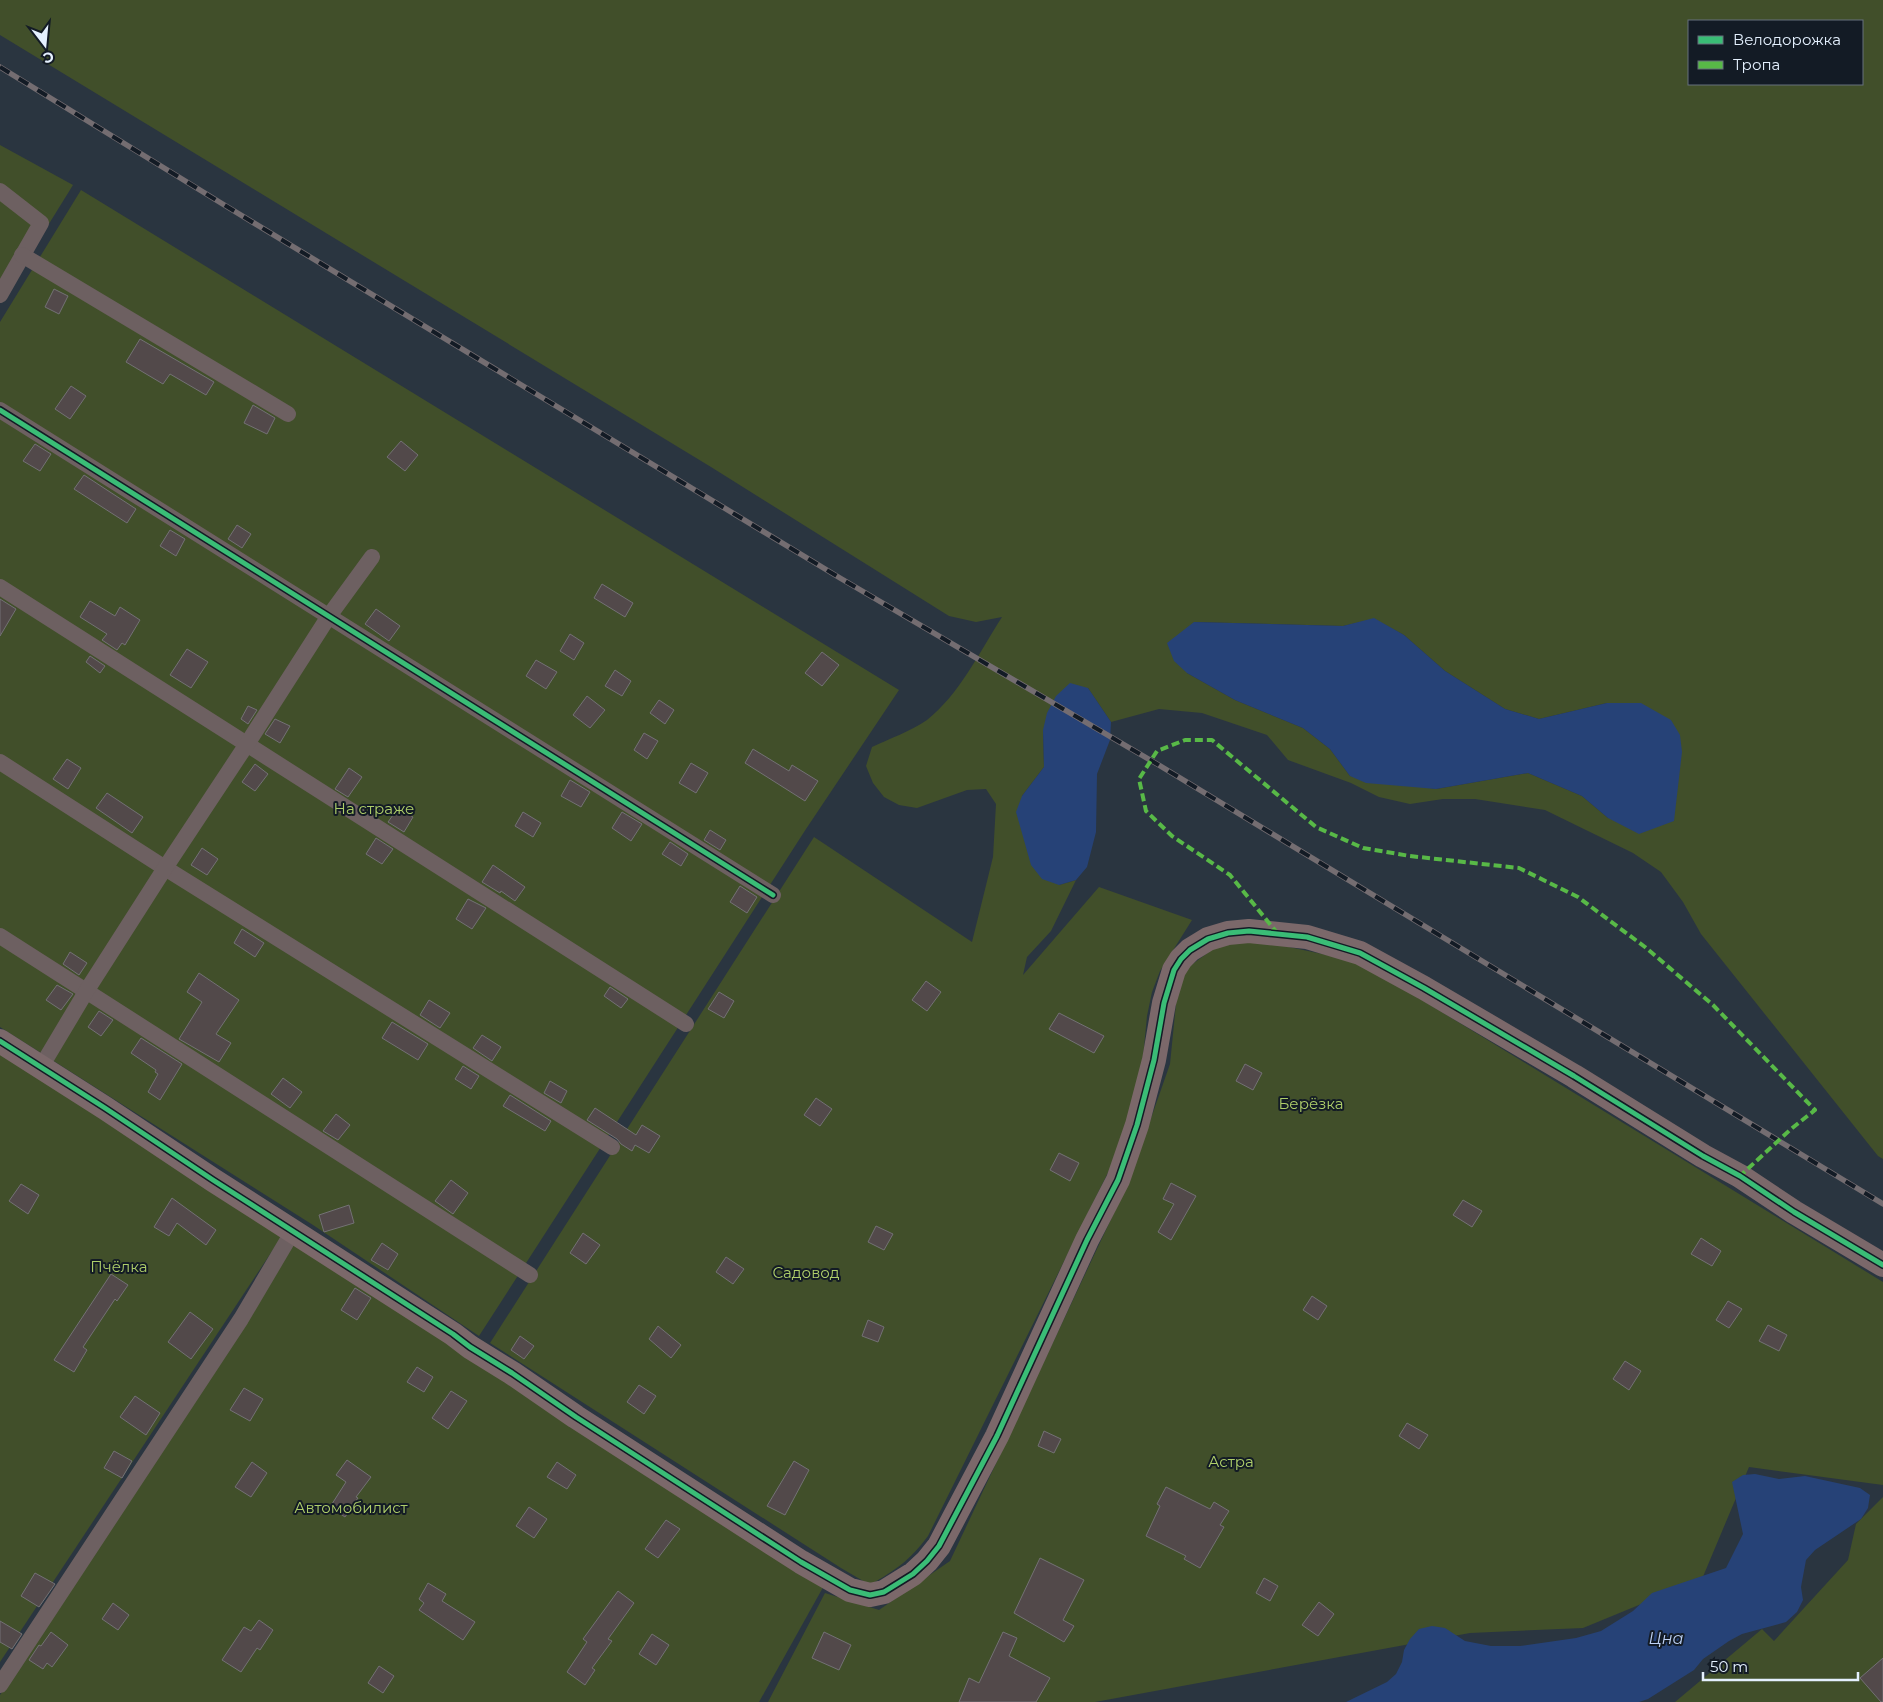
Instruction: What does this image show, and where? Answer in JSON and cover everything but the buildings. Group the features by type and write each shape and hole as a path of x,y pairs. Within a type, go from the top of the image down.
{"street":[{"path":"0,191 41,223 0,294"},
{"path":"22,255 288,414"},
{"path":"0,410 773,894"},
{"path":"41,1067 87,990 165,868 248,744 329,616 372,557"},
{"path":"0,587 686,1024"},
{"path":"0,762 165,868 612,1147"},
{"path":"0,1041 453,1334 576,1418 801,1562 850,1590 870,1595 884,1592 913,1574 928,1560 939,1546 998,1436 1086,1240 1118,1180 1139,1116 1154,1060 1164,1003 1174,970 1190,950 1208,939 1228,933 1249,931 1307,937 1360,952 1574,1076 1883,1265"},
{"path":"0,936 530,1275"},
{"path":"0,1685 241,1319 293,1231"}],"green space":[{"name":"Садовод","path":"0,0 1883,0 1883,1159 1878,1156 1701,934 1683,902 1661,872 1633,853 1545,810 1475,799 1443,799 1410,804 1379,797 1351,783 1288,760 1267,735 1202,713 1159,709 1111,722 1088,688 1043,730 1044,767 1022,796 1059,885 1076,880 1051,931 1027,957 1023,975 1099,887 1192,920 1160,971 1152,992 1147,1016 1134,1120 928,1536 902,1564 870,1585 841,1568 490,1343 814,837 972,942 993,857 996,804 986,789 967,790 917,808 899,805 884,797 873,783 866,766 872,747 921,724 939,710 968,672 1002,617 976,622 949,616 711,467 0,35","holes":["1374,619 1404,635 1445,671 1505,709 1539,719 1607,703 1608,818 1582,796 1528,773 1436,789 1350,776 1330,749 1303,728 1235,700 1187,673 1194,622 1343,626"]},
{"path":"0,145 73,185 0,303"},
{"name":"На страже","path":"81,190 899,690 806,829 479,1336 313,1225 0,1027 0,322"},
{"path":"1232,935 1360,962 1883,1282 1883,1485 1749,1467 1702,1579 1583,1628 1470,1633 1095,1702 768,1702 825,1593 879,1610 950,1561 1129,1181 1170,1064 1179,974"},
{"name":"Пчёлка","path":"0,1051 286,1230 0,1662"},
{"name":"Автомобилист","path":"295,1233 826,1582 759,1702 0,1702 0,1695"},
{"path":"1883,1497 1883,1702 1675,1702 1762,1629 1774,1641 1848,1560 1856,1524"}],"water":[{"path":"1374,618 1404,635 1445,671 1505,709 1539,719 1607,703 1641,703 1671,720 1680,735 1682,752 1674,821 1639,834 1608,818 1582,796 1528,773 1436,789 1366,783 1350,776 1330,749 1303,728 1235,700 1187,673 1174,661 1167,643 1194,622 1343,626"},
{"path":"1070,683 1088,688 1111,722 1110,740 1097,774 1096,832 1087,867 1076,880 1059,885 1042,879 1031,865 1016,812 1022,796 1044,767 1043,730 1047,713 1056,696"},
{"name":"Цна","path":"1755,1474 1779,1479 1805,1476 1860,1488 1870,1495 1868,1508 1861,1519 1815,1550 1806,1560 1801,1587 1803,1600 1797,1612 1786,1622 1742,1634 1729,1641 1703,1659 1694,1670 1648,1699 1639,1702 1346,1702 1387,1682 1396,1674 1402,1662 1404,1650 1410,1639 1419,1629 1432,1626 1445,1628 1465,1641 1491,1646 1520,1646 1576,1638 1601,1631 1633,1611 1652,1593 1726,1568 1743,1534 1732,1482 1743,1475"}],"railway":[{"path":"0,67 840,578 1157,764 1883,1204"}],"marked path":[{"path":"1278,934 1230,875 1172,836 1146,811 1139,779 1157,751 1185,740 1212,740 1316,827 1363,848 1410,856 1519,868 1578,897 1645,947 1713,1005 1815,1110 1791,1129 1740,1176"}],"cycle path":[{"path":"0,410 773,895"},
{"path":"0,1041 801,1562 850,1590 870,1595 884,1592 913,1574 939,1546 997,1436 1087,1240 1118,1180 1137,1125 1154,1060 1164,1003 1174,970 1190,950 1208,939 1228,933 1249,931 1307,937 1360,953 1424,988 1574,1076 1883,1265"}],"park label":[{"name":"Берёзка","path":"1311,1103"},
{"name":"Астра","path":"1231,1461"}]}
